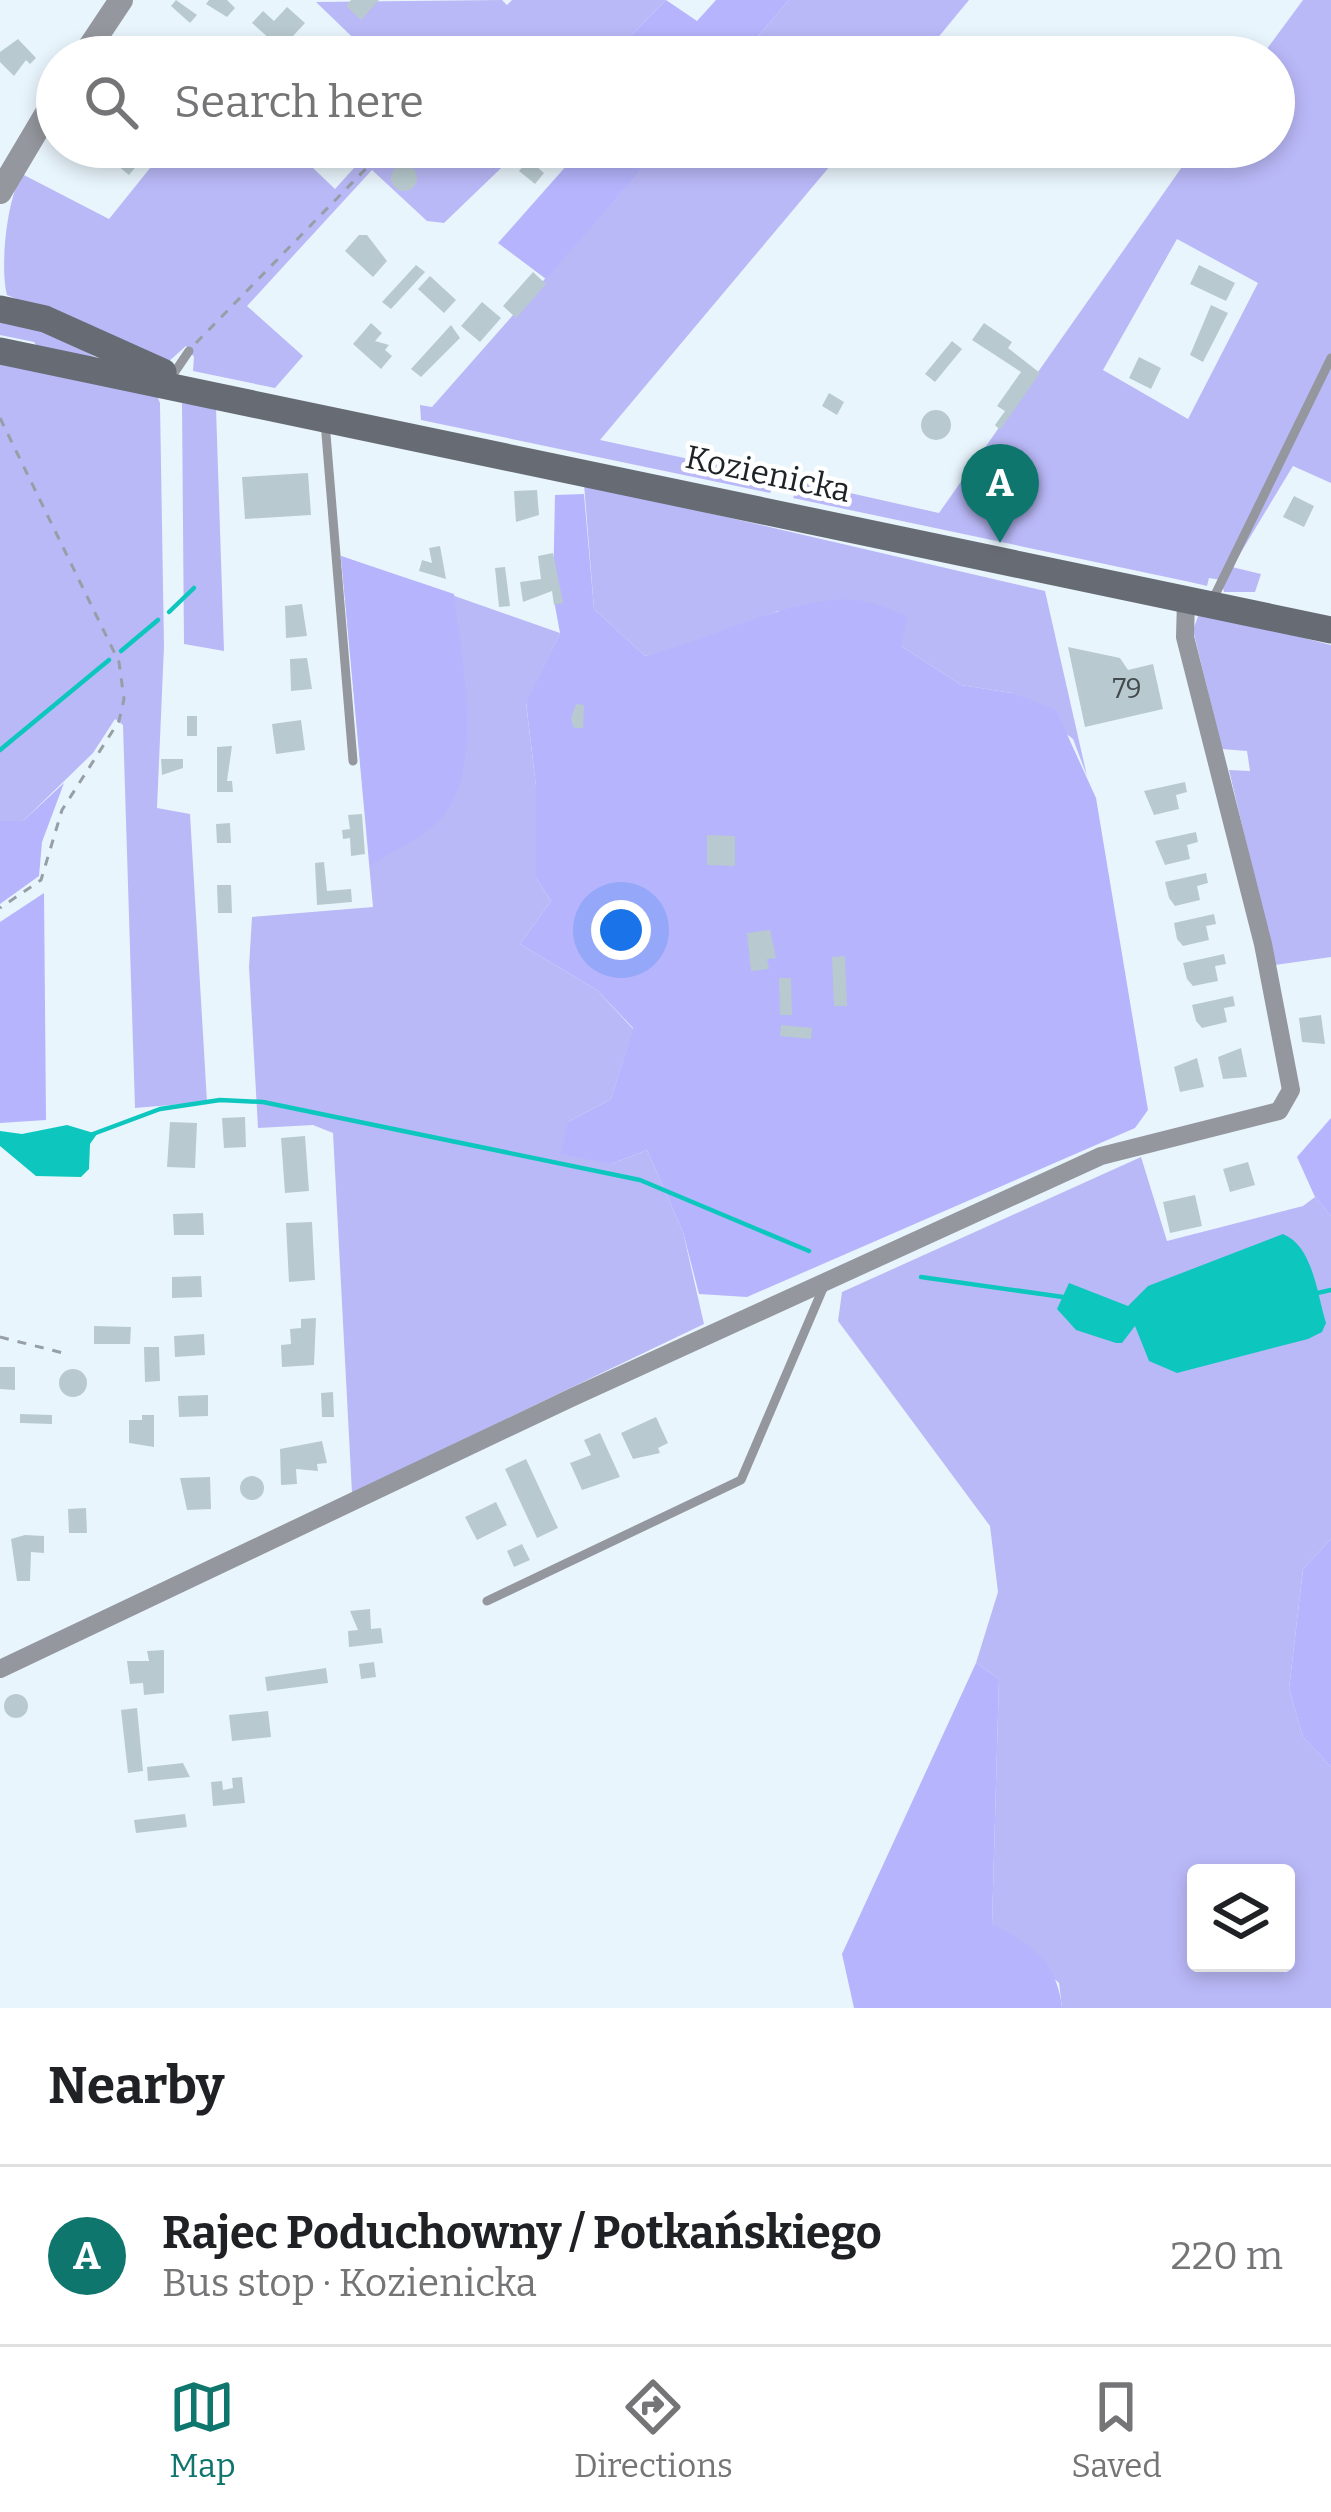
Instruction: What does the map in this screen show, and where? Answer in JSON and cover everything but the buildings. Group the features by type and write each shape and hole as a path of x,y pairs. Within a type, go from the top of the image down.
{"main road":[{"name":"Kozienicka","path":"0,309 45,319 177,383"},
{"name":"Kozienicka","path":"0,351 177,383 1331,630"}],"street":[{"path":"97,36 121,0"},
{"path":"0,192 36,131"},
{"path":"0,1669 1101,1156 1267,1115 1288,1102 1291,1090 1263,944 1185,637 1198,602"}],"lane":[{"path":"177,383 189,351"},
{"path":"1198,602 1331,358"},
{"path":"325,417 352,761"},
{"path":"487,1601 741,1480 826,1281"}],"path":[{"path":"189,351 367,168"},
{"path":"0,418 119,662 124,699 118,721 62,810 41,880 0,908"},
{"path":"0,1337 63,1352"}],"shaded area":[{"path":"502,0 507,5 512,0 666,0 631,36 351,36 316,2"},
{"path":"666,0 697,21 716,0 789,0 758,36 631,36"},
{"path":"789,0 969,0 939,36 758,36"},
{"path":"1303,0 1331,0 1331,483 1293,466 1232,567 1261,574 1255,592 1224,592 1221,580 1209,578 1207,586 793,498 801,482 939,513 1181,168 1295,168 1295,36 1276,36","holes":["1177,239 1258,283 1188,419 1103,370"]},
{"path":"150,168 313,168 335,189 354,168 501,168 444,223 427,221 372,170 247,306 303,356 275,388 193,371 194,357 186,346 167,363 7,295 6,235 22,174 109,219"},
{"path":"564,168 643,168 546,279 498,243"},
{"path":"643,168 828,168 600,440 778,478 770,493 421,420 420,405 432,407"},
{"path":"0,318 47,328 95,357 40,351 34,342 0,335"},
{"path":"0,359 155,390 160,403 164,646 157,808 190,814 207,1102 135,1108 123,725 115,719 93,753 23,821 0,821"},
{"path":"182,403 216,408 224,651 184,644"},
{"path":"584,484 1045,591 1087,776 1073,739 1012,693 961,685 901,646 778,611 691,645 645,656 594,609"},
{"path":"584,494 594,609 645,656 783,610 838,600 862,601 907,616 901,646 961,685 1012,693 1056,710 1096,798 1148,1110 1135,1128 747,1297 699,1294 683,1232 647,1150 611,1164 560,1154 568,1122 611,1099 633,1028 597,990 520,944 551,901 536,878 536,786 526,702 560,633 553,595 555,495"},
{"path":"341,556 560,633 526,703 536,786 536,878 551,901 520,944 597,990 633,1029 611,1099 568,1122 611,1164 647,1150 683,1232 704,1324 352,1493 333,1133 313,1125 258,1128 249,967 252,917 373,907"},
{"path":"341,556 454,594 465,683 466,749 450,805 426,832 370,866"},
{"path":"1200,611 1331,645 1331,957 1275,965 1229,770 1250,771 1247,751 1222,749 1193,630"},
{"path":"64,783 42,842 39,876 0,904 0,821 23,821"},
{"path":"44,893 46,1120 0,1123 0,922"},
{"path":"1331,1118 1331,1216 1315,1197 1297,1157"},
{"path":"67,1125 97,1134 90,1144 89,1169 81,1177 36,1176 0,1146 0,1131 22,1134"},
{"path":"1141,1157 1167,1241 1303,1206 1315,1197 1331,1216 1331,1539 1303,1569 1289,1689 1303,1737 1331,1767 1331,2008 1062,2008 1059,1983 992,1924 999,1679 976,1663 998,1592 990,1526 838,1321 842,1292"},
{"path":"1283,1234 1307,1260 1326,1323 1322,1332 1308,1339 1177,1373 1149,1361 1135,1326 1122,1343 1116,1343 1076,1330 1057,1309 1069,1283 1128,1306 1148,1286"},
{"path":"1331,1539 1331,1767 1303,1737 1289,1689 1303,1569"},
{"path":"976,1663 999,1679 992,1924 1040,1956 1054,1978 1062,2008 854,2008 842,1954"}],"waterway":[{"path":"169,612 194,588"},
{"path":"121,651 158,620"},
{"path":"0,750 109,660"},
{"path":"93,1134 160,1109 220,1100 263,1102 640,1180 809,1251"},
{"path":"921,1277 1063,1297"},
{"path":"1313,1294 1331,1290"}],"place":[{"name":"Rajec Poduchowny / Potkańskiego","path":"1000,543"}]}
